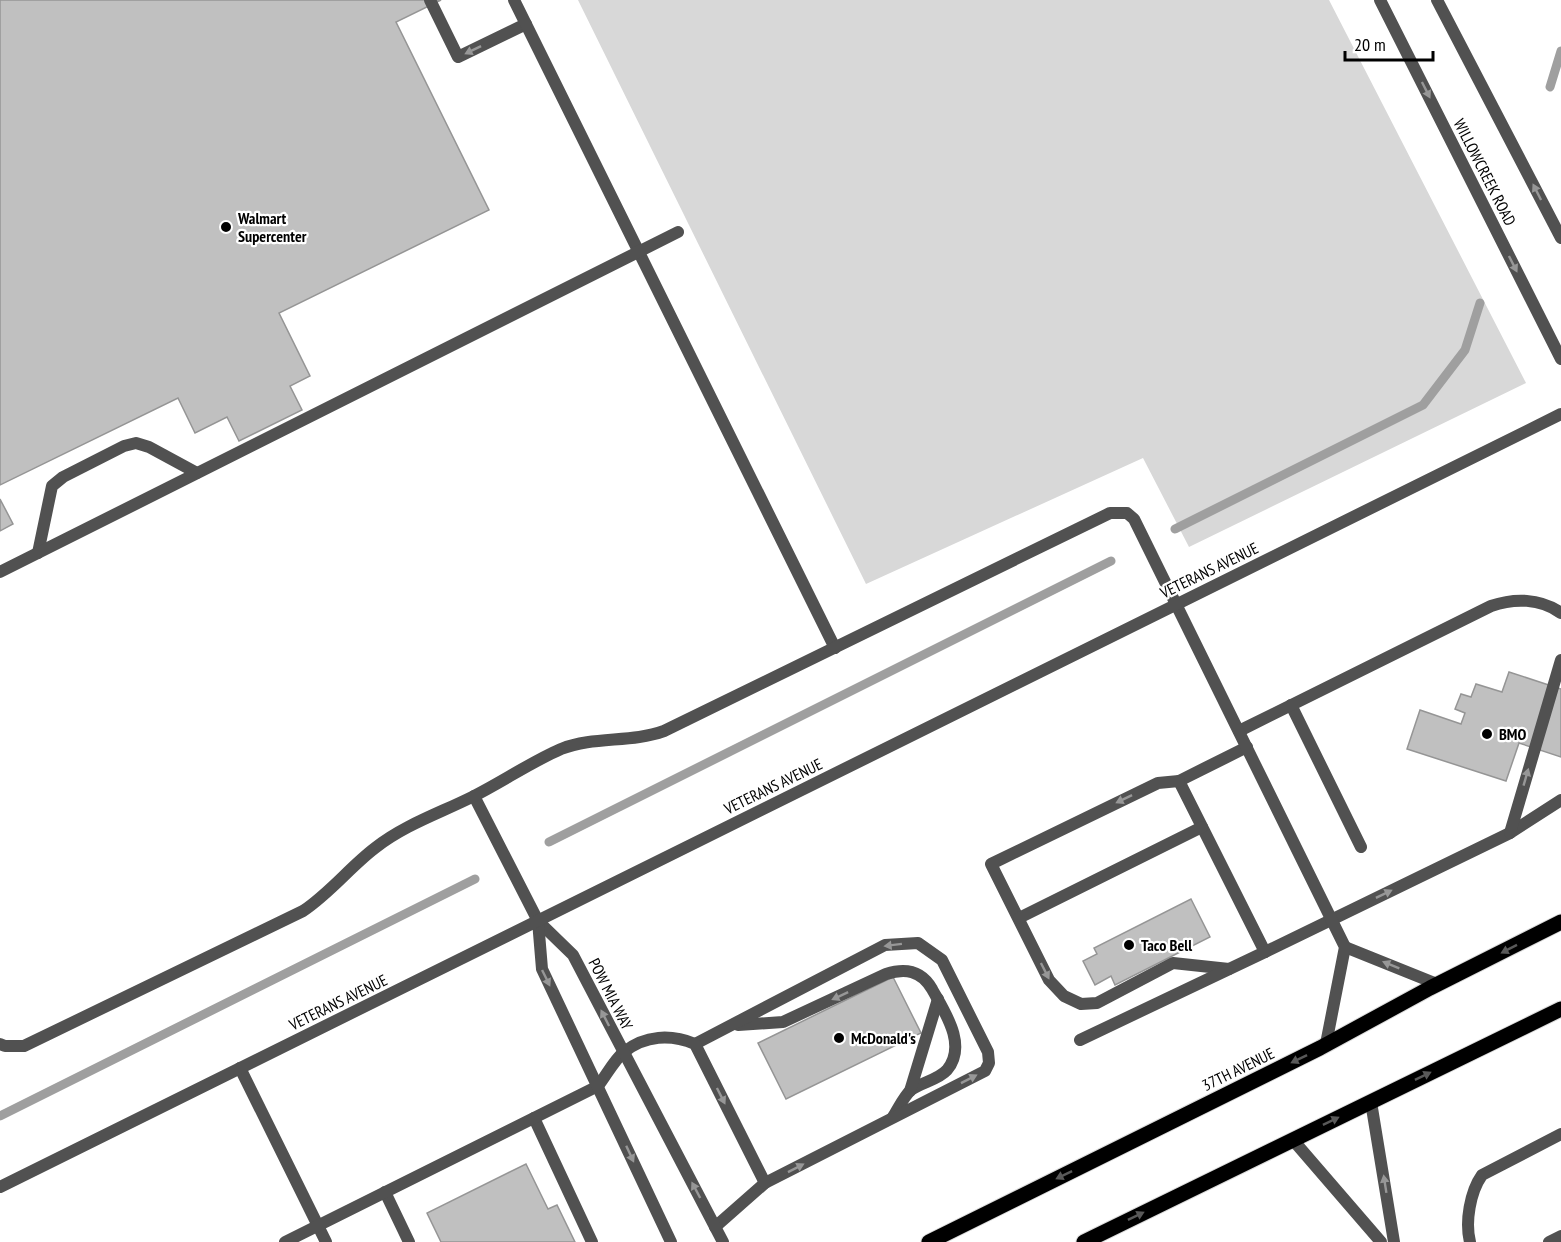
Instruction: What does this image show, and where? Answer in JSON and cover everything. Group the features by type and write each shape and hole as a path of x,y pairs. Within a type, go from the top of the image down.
{"main road":[{"name":"37TH AVENUE","path":"929,1242 1326,1044 1437,984 1561,922"},
{"path":"1084,1242 1561,1009"}],"street":[{"path":"430,0 458,57 526,24"},
{"path":"514,0 835,648"},
{"name":"WILLOWCREEK ROAD","path":"1380,0 1561,359"},
{"path":"1437,0 1561,238"},
{"path":"0,572 678,232"},
{"name":"VETERANS AVENUE","path":"0,1187 1561,414"},
{"path":"38,553 52,486 63,477 124,446 136,443 148,447 197,473"},
{"path":"0,1044 24,1047 303,911 323,898 375,848 401,831 474,796 562,749 591,742 644,738 664,731 1110,513 1126,513 1134,519 1178,604 1345,947 1326,1044"},
{"path":"1239,731 1491,606 1512,599 1537,603 1561,613"},
{"path":"1510,833 1561,660"},
{"path":"1291,705 1361,847"},
{"path":"1229,969 1173,963 1097,1003 1081,1004 1064,996 1049,980 991,864 1158,783 1179,781 1247,747"},
{"path":"1179,781 1265,952"},
{"path":"474,796 538,921 542,969 671,1242"},
{"path":"1080,1040 1510,833 1561,800"},
{"path":"1019,918 1202,827"},
{"name":"POW MIA WAY","path":"538,921 573,955 723,1242"},
{"path":"695,1044 885,945 918,943 942,960 988,1052 989,1063 985,1071 765,1183 715,1227"},
{"path":"1345,947 1437,984"},
{"path":"731,1025 783,1023 899,970 914,971 927,980 948,1018 955,1041 953,1060 947,1071 910,1090"},
{"path":"893,1118 910,1090 938,999"},
{"path":"285,1242 598,1086 623,1052 646,1040 665,1036 680,1037 695,1044 765,1183"},
{"path":"240,1068 326,1242"},
{"path":"1371,1102 1394,1242"},
{"path":"534,1118 592,1242"},
{"path":"1470,1242 1467,1230 1470,1210 1475,1185 1482,1175 1561,1134"},
{"path":"1293,1140 1381,1242"},
{"path":"385,1192 409,1242"},
{"path":"1549,1242 1561,1236"}],"shaded area":[{"path":"578,0 1329,0 1526,383 1189,547 1143,458 866,584"}],"building":[{"name":"Walmart Supercenter","path":"0,0 441,0 396,22 489,210 279,313 310,376 290,386 302,410 239,441 227,417 195,433 178,398 0,485"},
{"path":"0,499 13,524 0,531"},
{"name":"BMO","path":"1509,672 1561,689 1561,757 1519,743 1506,781 1407,749 1420,710 1461,724 1465,713 1455,709 1461,694 1471,697 1476,684 1502,692"},
{"path":"1191,899 1210,937 1115,985 1111,976 1095,985 1083,961 1097,954 1094,948"},
{"name":"McDonald's","path":"893,977 921,1033 786,1099 758,1043"},
{"path":"526,1164 548,1209 557,1205 575,1242 441,1242 427,1213"}],"waterway":[{"path":"1550,87 1561,51"},
{"path":"1175,529 1423,405 1465,350 1480,303"},
{"path":"549,842 1111,561"},
{"path":"0,1116 475,879"}],"place":[{"name":"Walmart Supercenter","path":"226,227"},
{"name":"BMO","path":"1487,734"},
{"name":"Taco Bell","path":"1129,945"},
{"name":"McDonald's","path":"839,1038"}]}
